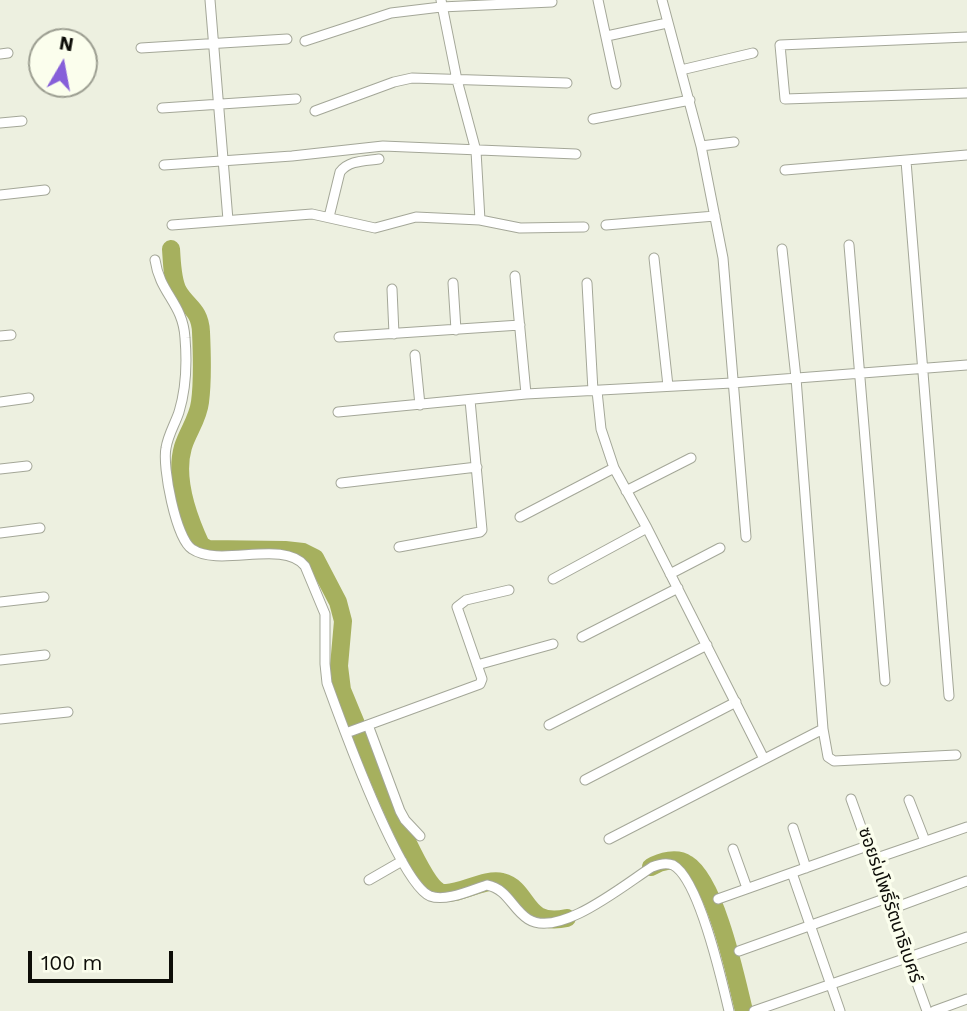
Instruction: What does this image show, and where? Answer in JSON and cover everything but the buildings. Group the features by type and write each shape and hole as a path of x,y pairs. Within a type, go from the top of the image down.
{"street":[{"path":"210,0 228,220"},
{"path":"598,0 616,84"},
{"path":"662,0 701,146 723,258 746,537"},
{"path":"305,41 391,13 441,4 552,2"},
{"path":"441,4 475,150 480,220"},
{"path":"607,36 667,23"},
{"path":"967,37 780,45 785,99 967,93"},
{"path":"141,48 287,39"},
{"path":"681,70 752,53"},
{"path":"316,111 412,78 568,83"},
{"path":"162,108 296,100"},
{"path":"593,119 690,100"},
{"path":"0,123 22,121"},
{"path":"701,146 734,142"},
{"path":"164,165 383,146 576,154"},
{"path":"785,170 967,155"},
{"path":"329,217 343,167 379,159"},
{"path":"906,161 949,696"},
{"path":"0,195 45,190"},
{"path":"172,225 291,215 329,217 375,228 416,217 480,220 520,228 584,227"},
{"path":"606,225 715,216"},
{"path":"849,245 885,681"},
{"path":"782,249 796,378 823,729 828,757 834,761 956,755"},
{"path":"654,258 668,386"},
{"path":"155,260 158,278 178,306 185,333 183,395 166,446 165,460 170,497 182,536 187,545 203,554 287,556 301,561 326,614 327,683 350,731 386,830 416,885 427,895 438,898 487,886 495,887 502,891 524,916 540,925 584,911 652,867 662,863 673,866 680,871 697,902 716,958 729,1011"},
{"path":"515,276 526,394"},
{"path":"587,283 595,391 601,429 614,468 764,760"},
{"path":"453,284 456,330"},
{"path":"392,289 394,334"},
{"path":"339,337 520,325"},
{"path":"0,336 11,335"},
{"path":"415,355 420,405"},
{"path":"338,412 526,394 732,383 967,365"},
{"path":"0,402 29,398"},
{"path":"398,547 480,532 483,526 470,400"},
{"path":"626,491 691,458"},
{"path":"0,469 27,466"},
{"path":"341,483 477,467"},
{"path":"520,517 614,468"},
{"path":"0,533 40,528"},
{"path":"552,579 647,528"},
{"path":"670,574 720,548"},
{"path":"582,637 678,588"},
{"path":"350,731 477,686 482,679 457,607 466,600 509,590"},
{"path":"0,602 44,597"},
{"path":"477,666 553,644"},
{"path":"549,725 707,645"},
{"path":"0,660 45,655"},
{"path":"585,780 736,702"},
{"path":"0,719 68,712"},
{"path":"367,725 400,811 420,836"},
{"path":"609,839 823,729"},
{"name":"ซอยร่มโพธิ์รัตนาธิเบศร์","path":"851,799 870,845 927,1011"},
{"path":"909,800 925,841"},
{"path":"874,859 967,827"},
{"path":"793,828 806,868"},
{"path":"718,899 870,845"},
{"path":"733,849 747,888"},
{"path":"369,880 402,861"},
{"path":"792,873 840,1011"},
{"path":"891,909 967,881"},
{"path":"739,951 887,898"},
{"path":"754,1011 777,1007 830,983 967,937"},
{"path":"934,1011 967,999"}],"waterway":[{"path":"171,249 176,286 196,313 201,332 200,402 183,447 180,471 187,510 201,545 208,549 303,552 315,558 338,602 343,621 339,666 342,690 403,832 430,882 440,892 446,893 487,882 502,882 518,892 534,913 542,918 567,918"},
{"path":"651,867 674,860 687,864 697,874 716,910 744,1011"}]}
